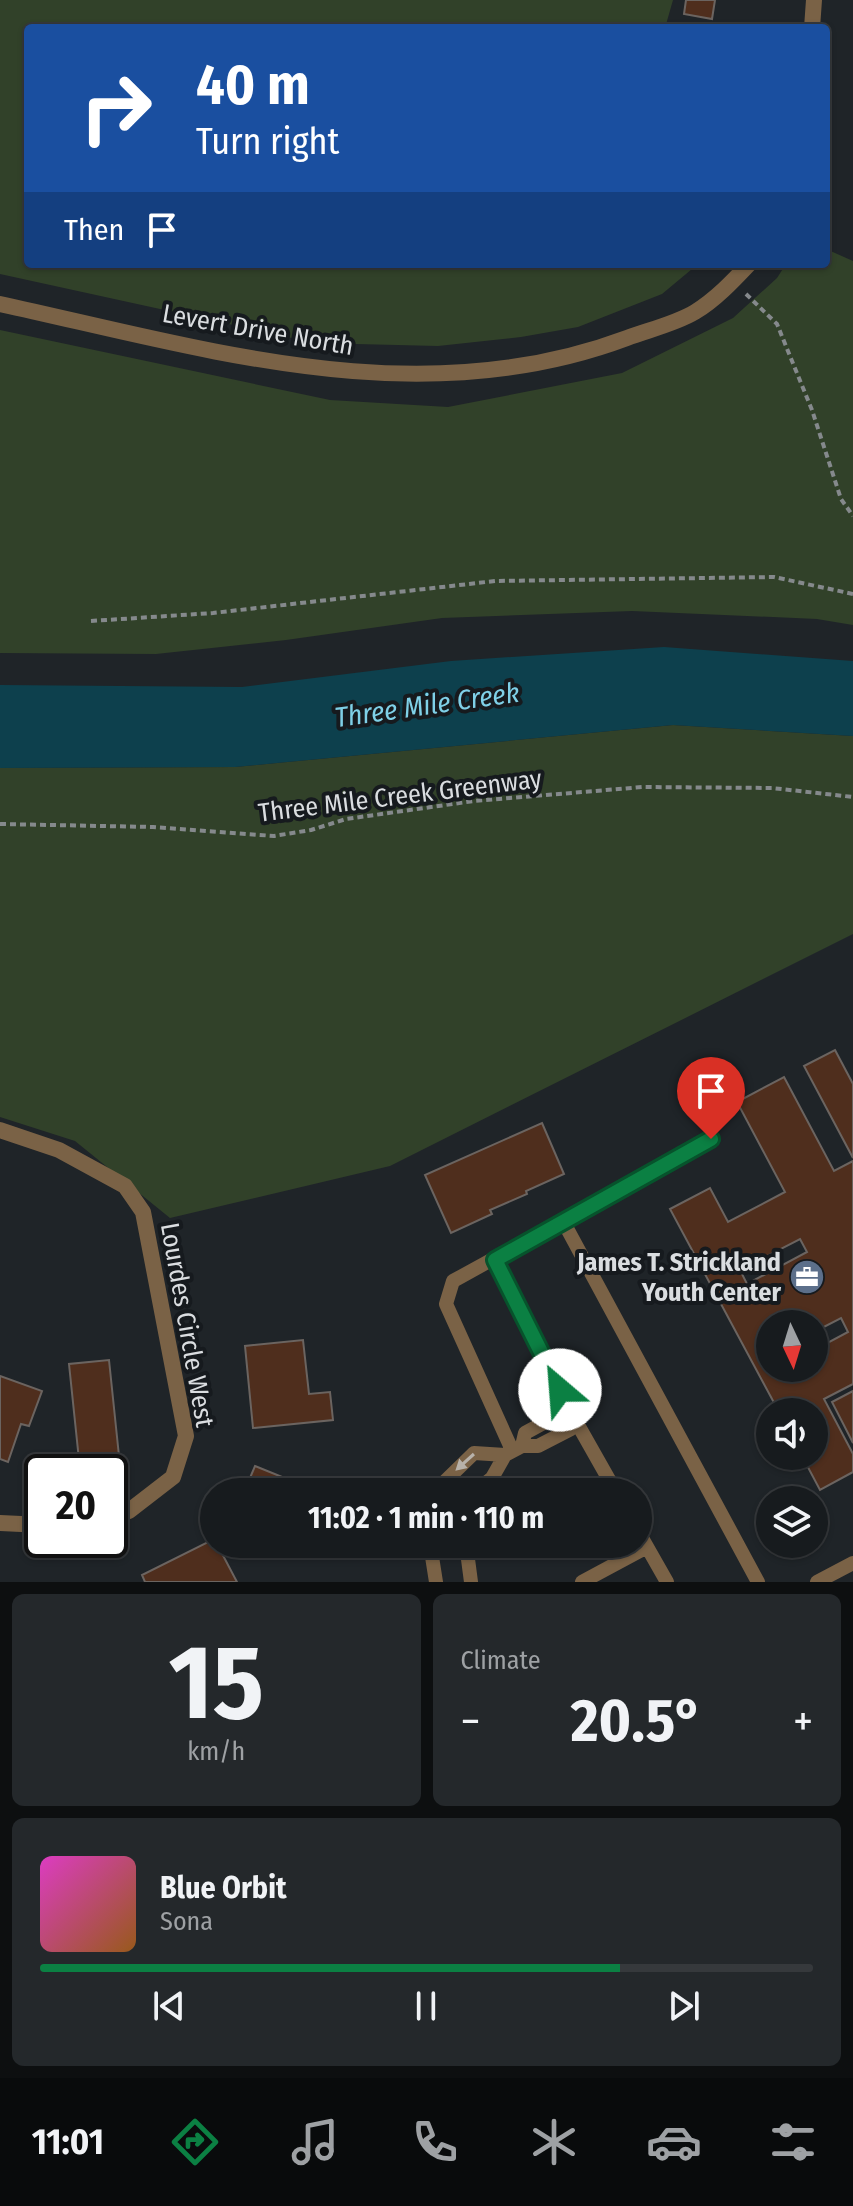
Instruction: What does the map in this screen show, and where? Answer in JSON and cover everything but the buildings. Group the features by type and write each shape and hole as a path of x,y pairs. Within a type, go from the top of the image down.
{"street":[{"path":"812,24 814,0"},
{"name":"Levert Drive North","path":"0,304 279,364 337,372 468,373 526,366 603,347 693,313 745,268"},
{"name":"Lourdes Circle West","path":"0,1130 59,1150 125,1186 143,1212 186,1436 173,1477 128,1511"},
{"path":"0,1523 24,1524"}],"lane":[{"path":"513,1450 446,1304 453,1281 711,1139"},
{"path":"563,1221 758,1582"},
{"path":"495,1260 573,1416 608,1478"},
{"path":"448,1478 474,1453 538,1446 571,1429 573,1416"},
{"path":"492,1478 513,1450"},
{"path":"652,1556 667,1582"},
{"path":"432,1558 436,1582"},
{"path":"468,1558 471,1582"},
{"path":"582,1582 627,1558"},
{"path":"817,1582 853,1563"}],"path":[{"path":"733,281 777,324 812,410 841,499 853,516"},
{"path":"91,621 213,613 495,581 774,577 853,594"},
{"name":"Three Mile Creek Greenway","path":"0,824 153,827 274,836 311,830 346,819 474,801 643,787 772,788 853,797"}],"green space":[{"path":"0,0 673,0 666,24 24,24 24,268 693,268 662,294 578,327 521,337 438,346 315,343 0,274"},
{"path":"830,251 853,261 853,625 817,619 632,611 442,618 156,654 0,653 0,330 330,400 448,407 622,373 733,318 777,278 783,268 830,268"},
{"path":"673,725 853,736 853,934 390,1166 170,1218 75,1141 0,1117 0,768 235,767"}],"water":[{"name":"Three Mile Creek","path":"664,647 853,661 853,736 673,725 235,767 0,768 0,685 242,687 451,661"}],"place":[{"name":"James T. Strickland Youth Center","path":"807,1277"}],"route":[{"path":"560,1390 495,1260 711,1139"}]}
